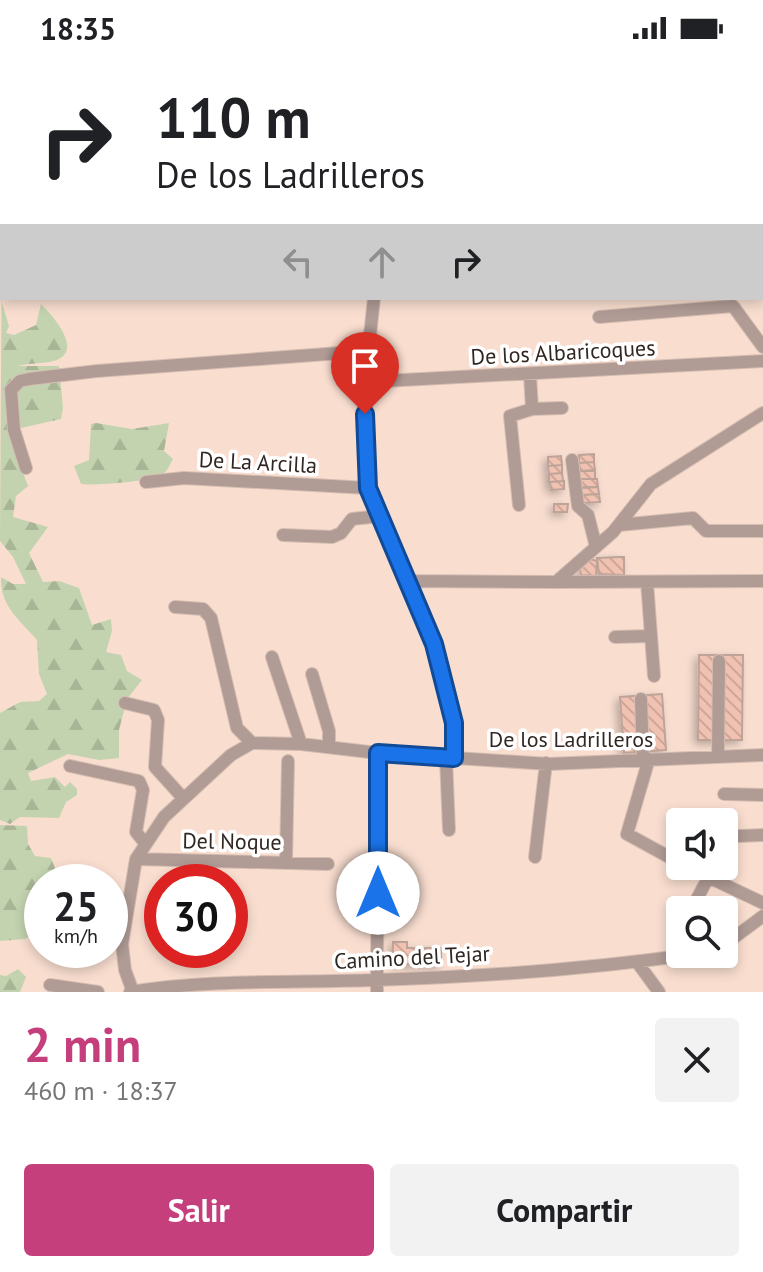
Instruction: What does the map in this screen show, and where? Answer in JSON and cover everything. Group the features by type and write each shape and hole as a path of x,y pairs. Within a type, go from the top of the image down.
{"street":[{"path":"374,300 365,382 368,488 410,581 434,644 450,706 455,735 450,758 449,830"},
{"path":"599,317 733,306 763,347"},
{"path":"26,468 9,407 11,390 20,381 97,371 367,351"},
{"name":"De los Albaricoques","path":"365,382 763,361"},
{"path":"530,375 532,409"},
{"path":"519,505 509,420 513,413 562,408"},
{"path":"556,582 596,547 651,484 763,413"},
{"path":"572,460 578,506 588,515 596,547"},
{"name":"De La Arcilla","path":"146,482 184,478 368,488"},
{"path":"622,520 707,513"},
{"path":"283,535 332,537 341,533 352,519 380,516"},
{"path":"622,520 693,518 706,531 763,531"},
{"path":"410,581 763,581"},
{"path":"647,582 654,676"},
{"path":"132,992 122,944 124,916 136,859 144,842 183,798 231,755 252,743 237,728 211,618 203,609 175,607"},
{"path":"615,637 651,636"},
{"path":"272,657 301,744"},
{"path":"718,756 719,661"},
{"path":"312,674 329,731 329,747"},
{"path":"641,699 646,759 627,834 666,856"},
{"path":"125,703 154,710 158,720 155,767 183,798"},
{"name":"De los Ladrilleros","path":"252,743 546,763 763,755"},
{"path":"377,986 378,753"},
{"path":"286,862 288,761"},
{"path":"535,857 546,763"},
{"path":"70,766 139,781 143,790 136,832 144,842"},
{"path":"724,794 763,795"},
{"path":"739,836 763,835"},
{"name":"Del Noque","path":"136,859 328,864"},
{"path":"712,880 763,903"},
{"path":"738,935 763,916"},
{"name":"Camino del Tejar","path":"132,992 202,984 377,986 666,958"},
{"path":"637,962 659,992"},
{"path":"50,985 98,992"}],"green space":[{"path":"2,300 9,326 6,333 14,335 36,325 41,304 60,326 67,344 66,352 60,358 18,366 59,366 63,408 61,419 21,428 12,443 28,486 16,496 13,517 48,527 29,553 43,582 59,581 79,588 92,625 111,619 112,631 106,652 121,655 127,671 142,680 127,699 119,730 119,758 99,760 68,754 28,773 31,781 55,777 65,787 70,782 77,789 77,795 66,802 59,818 20,817 10,824 0,820 0,713 20,702 39,701 47,694 39,674 37,640 12,612 4,596 1,577 13,584 26,584 13,557 0,541"},
{"path":"169,423 164,451 173,459 162,475 109,484 81,484 74,466 89,460 91,424 132,429"},
{"path":"0,825 27,826 28,844 35,856 51,858 53,864 24,864 24,939 0,941"},
{"path":"18,969 26,977 20,992 0,992 0,975 6,976"}],"building":[{"path":"594,454 594,462 579,463 579,455"},
{"path":"561,456 562,465 548,466 548,457"},
{"path":"594,462 595,470 580,471 579,463"},
{"path":"562,465 562,473 549,474 548,466"},
{"path":"580,471 595,471 595,479 580,479"},
{"path":"562,473 563,481 549,482 549,474"},
{"path":"581,479 597,479 598,487 581,487"},
{"path":"564,481 564,489 551,490 550,482"},
{"path":"598,487 599,494 582,495 582,488"},
{"path":"599,494 600,502 583,503 583,495"},
{"path":"554,504 568,504 567,512 554,512"},
{"path":"624,557 624,575 599,574 597,558"},
{"path":"590,559 597,561 596,576 581,575 580,569"},
{"path":"699,655 743,655 742,740 698,740"},
{"path":"662,694 666,750 624,753 620,697"},
{"path":"393,942 407,942 407,948 441,948 441,965 393,964"}],"route":[{"path":"365,414 368,488 410,581 434,644 455,735 454,758 378,753 378,893"}]}
